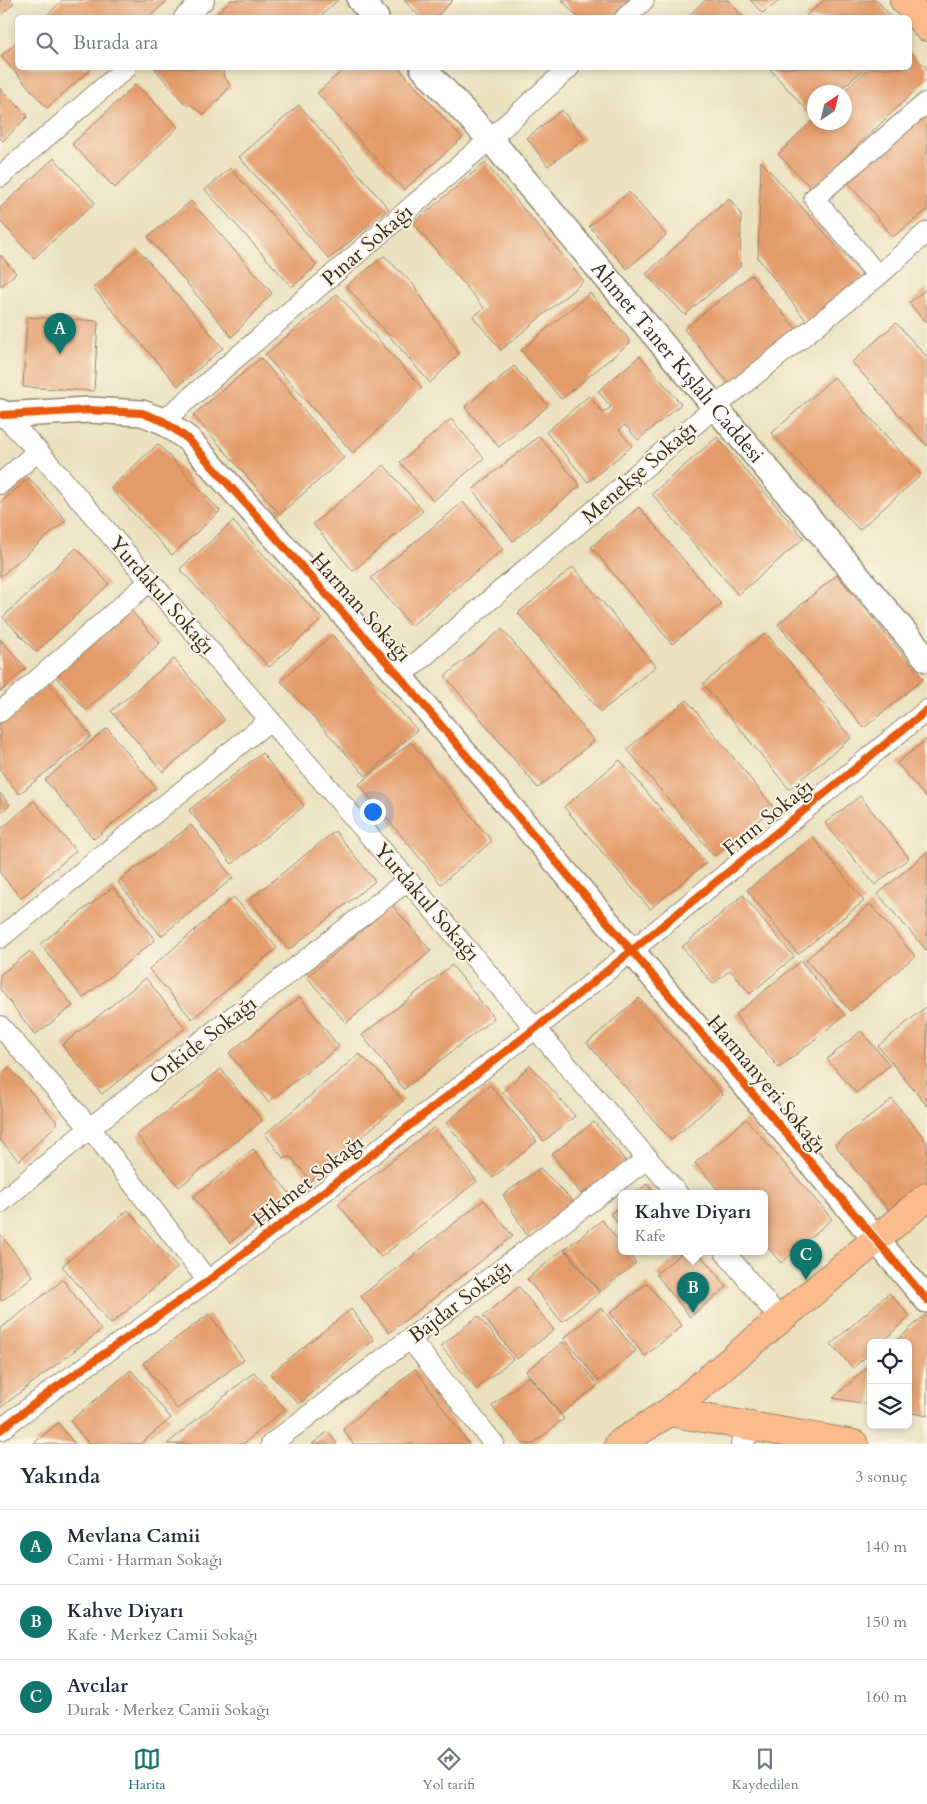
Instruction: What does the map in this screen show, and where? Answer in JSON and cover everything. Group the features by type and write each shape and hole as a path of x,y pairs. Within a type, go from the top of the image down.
{"main road":[{"path":"904,0 927,27"},
{"path":"619,1444 669,1412 927,1197"},
{"path":"669,1412 750,1436 854,1444"}],"street":[{"path":"187,15 204,0"},
{"path":"360,0 373,15"},
{"path":"628,15 644,0"},
{"path":"0,177 124,70"},
{"name":"Ahmet Taner Kışlalı Caddesi","path":"425,70 490,139 927,659"},
{"name":"Pınar Sokağı","path":"163,421 490,139 567,70"},
{"path":"878,276 814,198 927,102"},
{"name":"Menekşe Sokağı","path":"400,677 715,407 878,276 927,232"},
{"name":"Harman Sokağı","path":"1,413 88,410 142,413 163,421 188,438 400,677 632,952"},
{"name":"Harman Sokağı","path":"1,413 38,451"},
{"path":"0,484 38,451"},
{"name":"Yurdakul Sokağı","path":"38,451 675,1190"},
{"path":"0,712 150,581"},
{"name":"Fırın Sokağı","path":"632,952 927,710"},
{"path":"0,938 270,720"},
{"name":"Orkide Sokağı","path":"0,1203 90,1128 408,880"},
{"name":"Hikmet Sokağı","path":"0,1430 58,1386 208,1281 632,952"},
{"name":"Harmanyeri Sokağı","path":"632,952 927,1300"},
{"path":"0,1026 90,1128 208,1281"},
{"name":"Bajdar Sokağı","path":"271,1444 648,1158"},
{"path":"727,1255 780,1319"},
{"path":"410,1339 494,1444"}],"building":[{"path":"0,0 11,0 14,3 0,16"},
{"path":"63,0 168,0 151,15 47,15"},
{"path":"231,0 338,0 322,15 215,15"},
{"path":"404,0 453,0 438,15 418,15"},
{"path":"562,0 633,0 617,15 575,15"},
{"path":"705,0 728,0 741,15 689,15"},
{"path":"750,0 781,0 762,13"},
{"path":"824,0 877,0 890,15 807,15"},
{"path":"15,44 15,70 90,70 47,108 1,56"},
{"path":"912,53 927,69 927,79 812,189 778,154 807,126 807,130 852,130 851,85 867,70 912,70"},
{"path":"156,70 224,70 223,75 231,86 204,115 191,105 186,105"},
{"path":"343,70 401,70 462,138 404,190 317,93"},
{"path":"771,70 864,70 845,85 807,85 807,111"},
{"path":"136,84 178,127 115,188 72,144"},
{"path":"0,88 28,116 3,141 0,138"},
{"path":"299,105 389,209 329,259 239,157"},
{"path":"927,108 927,210 893,237 843,176"},
{"path":"562,110 584,139 548,166 527,138"},
{"path":"54,158 95,203 34,258 0,221 0,208"},
{"path":"761,161 864,277 808,323 758,258"},
{"path":"485,163 584,281 501,350 473,317 484,308 413,223"},
{"path":"230,168 317,265 292,287 205,190"},
{"path":"629,192 666,235 627,269 589,226"},
{"path":"729,198 741,215 740,267 685,315 646,274"},
{"path":"191,201 272,293 232,337 148,237"},
{"path":"138,249 223,348 178,386 93,288"},
{"path":"0,255 16,273 0,287"},
{"path":"384,256 413,284 459,354 430,383 346,286"},
{"path":"751,275 797,330 730,385 684,329"},
{"path":"927,288 927,324 909,303"},
{"path":"590,293 631,342 561,399 521,350"},
{"path":"337,294 422,388 353,453 265,355"},
{"path":"27,317 98,321 94,391 23,387"},
{"path":"896,323 927,357 927,446 852,362"},
{"path":"640,356 681,404 638,440 625,425 619,430 632,446 588,482 546,432 589,396 603,413 611,407 598,391"},
{"path":"261,358 344,458 280,514 193,415"},
{"path":"514,366 548,406 499,447 465,407"},
{"path":"834,377 921,475 859,530 772,433"},
{"path":"451,419 484,458 433,501 400,462"},
{"path":"539,436 580,486 513,541 472,490"},
{"path":"717,437 804,538 738,595 652,494"},
{"path":"158,444 220,511 172,555 110,488"},
{"path":"384,465 423,511 353,571 313,524"},
{"path":"29,478 66,520 0,577 0,503"},
{"path":"463,502 503,549 411,626 371,578"},
{"path":"639,507 721,604 672,644 591,547"},
{"path":"233,521 322,619 269,667 180,569"},
{"path":"76,548 109,584 36,652 3,617"},
{"path":"573,567 656,666 601,712 518,613"},
{"path":"837,575 923,679 864,728 778,624"},
{"path":"129,608 160,643 86,710 54,675"},
{"path":"502,629 594,741 538,788 445,676"},
{"path":"766,633 851,738 789,789 703,684"},
{"path":"332,635 417,730 366,776 281,681"},
{"path":"0,639 26,668 0,692"},
{"path":"174,659 225,720 163,772 111,711"},
{"path":"49,683 91,736 19,794 0,770 0,721"},
{"path":"687,700 774,808 714,856 627,749"},
{"path":"107,728 156,788 94,839 45,780"},
{"path":"927,739 927,799 897,763"},
{"path":"411,742 492,841 441,884 359,784"},
{"path":"262,753 304,806 232,864 189,810"},
{"path":"620,760 706,863 650,909 564,807"},
{"path":"0,793 10,805 0,813"},
{"path":"860,796 909,858 875,885 825,823"},
{"path":"34,801 76,851 21,898 0,873 0,830"},
{"path":"191,825 233,878 161,936 118,882"},
{"path":"335,831 375,881 289,950 249,900"},
{"path":"813,837 864,901 798,954 747,890"},
{"path":"927,852 927,951 878,894"},
{"path":"113,887 155,940 83,998 40,944"},
{"path":"743,895 794,957 750,994 730,970 713,984 682,947"},
{"path":"234,897 277,948 192,1019 149,969"},
{"path":"870,904 915,956 850,1011 806,960"},
{"path":"392,905 431,951 346,1023 307,977"},
{"path":"30,951 73,1006 35,1035 0,989 0,975"},
{"path":"801,961 845,1015 779,1068 735,1015"},
{"path":"452,965 494,1018 404,1089 362,1035"},
{"path":"146,978 185,1028 102,1094 62,1045"},
{"path":"300,997 339,1047 268,1102 229,1053"},
{"path":"639,998 723,1095 671,1140 587,1043"},
{"path":"927,1006 927,1106 878,1046"},
{"path":"861,1031 890,1065 856,1093 827,1059"},
{"path":"359,1054 379,1072 403,1101 311,1181 291,1157 283,1158 265,1134"},
{"path":"530,1065 575,1116 544,1141 503,1092"},
{"path":"9,1067 58,1123 19,1161 0,1140 0,1075"},
{"path":"221,1069 262,1121 179,1187 137,1135"},
{"path":"490,1085 537,1141 493,1178 446,1123"},
{"path":"892,1099 927,1142 927,1182 890,1212 835,1145"},
{"path":"746,1119 832,1219 781,1263 768,1248 768,1190 719,1190 695,1163"},
{"path":"594,1122 628,1164 581,1194 552,1154"},
{"path":"434,1127 477,1181 381,1257 338,1204"},
{"path":"253,1149 290,1194 230,1243 193,1197"},
{"path":"540,1168 575,1203 528,1237 503,1195"},
{"path":"647,1184 652,1190 639,1190"},
{"path":"484,1200 513,1236 389,1333 361,1296"},
{"path":"618,1207 618,1223 610,1214"},
{"path":"128,1210 177,1268 111,1324 62,1266"},
{"path":"602,1220 618,1240 618,1255 629,1255 636,1263 600,1292 565,1249"},
{"path":"0,1234 33,1276 2,1301 0,1298"},
{"path":"564,1249 599,1293 562,1322 527,1279"},
{"path":"679,1255 700,1255 727,1287 690,1317 656,1274"},
{"path":"63,1280 101,1330 0,1408 0,1329"},
{"path":"647,1283 682,1326 645,1356 610,1313"},
{"path":"519,1287 554,1330 517,1359 483,1316"},
{"path":"889,1293 910,1316 885,1339 867,1339 867,1356 853,1368 831,1344"},
{"path":"601,1308 636,1351 599,1381 564,1338"},
{"path":"351,1309 374,1340 299,1404 270,1374"},
{"path":"209,1314 244,1360 177,1409 143,1363"},
{"path":"925,1315 927,1317 927,1416 912,1413 912,1339 898,1339"},
{"path":"478,1316 513,1359 476,1389 441,1346"},
{"path":"563,1342 598,1385 561,1414 526,1371"},
{"path":"867,1368 867,1404 833,1398"},
{"path":"415,1369 469,1444 353,1444 343,1429"},
{"path":"131,1370 171,1418 140,1444 89,1444 70,1421"},
{"path":"254,1372 285,1409 243,1444 167,1444"},
{"path":"529,1376 564,1419 533,1444 523,1444 492,1406"},
{"path":"58,1423 75,1444 33,1444"},
{"path":"328,1432 337,1444 312,1444"}],"cycle path":[{"path":"3,415 88,410 142,413 163,421 188,439 400,677 927,1300"},
{"path":"0,1430 58,1386 208,1281 554,1014 927,710"}],"place":[{"name":"Mevlana Camii","path":"60,354"},
{"name":"Avcılar","path":"806,1280"},
{"name":"Kahve Diyarı","path":"693,1313"}]}
